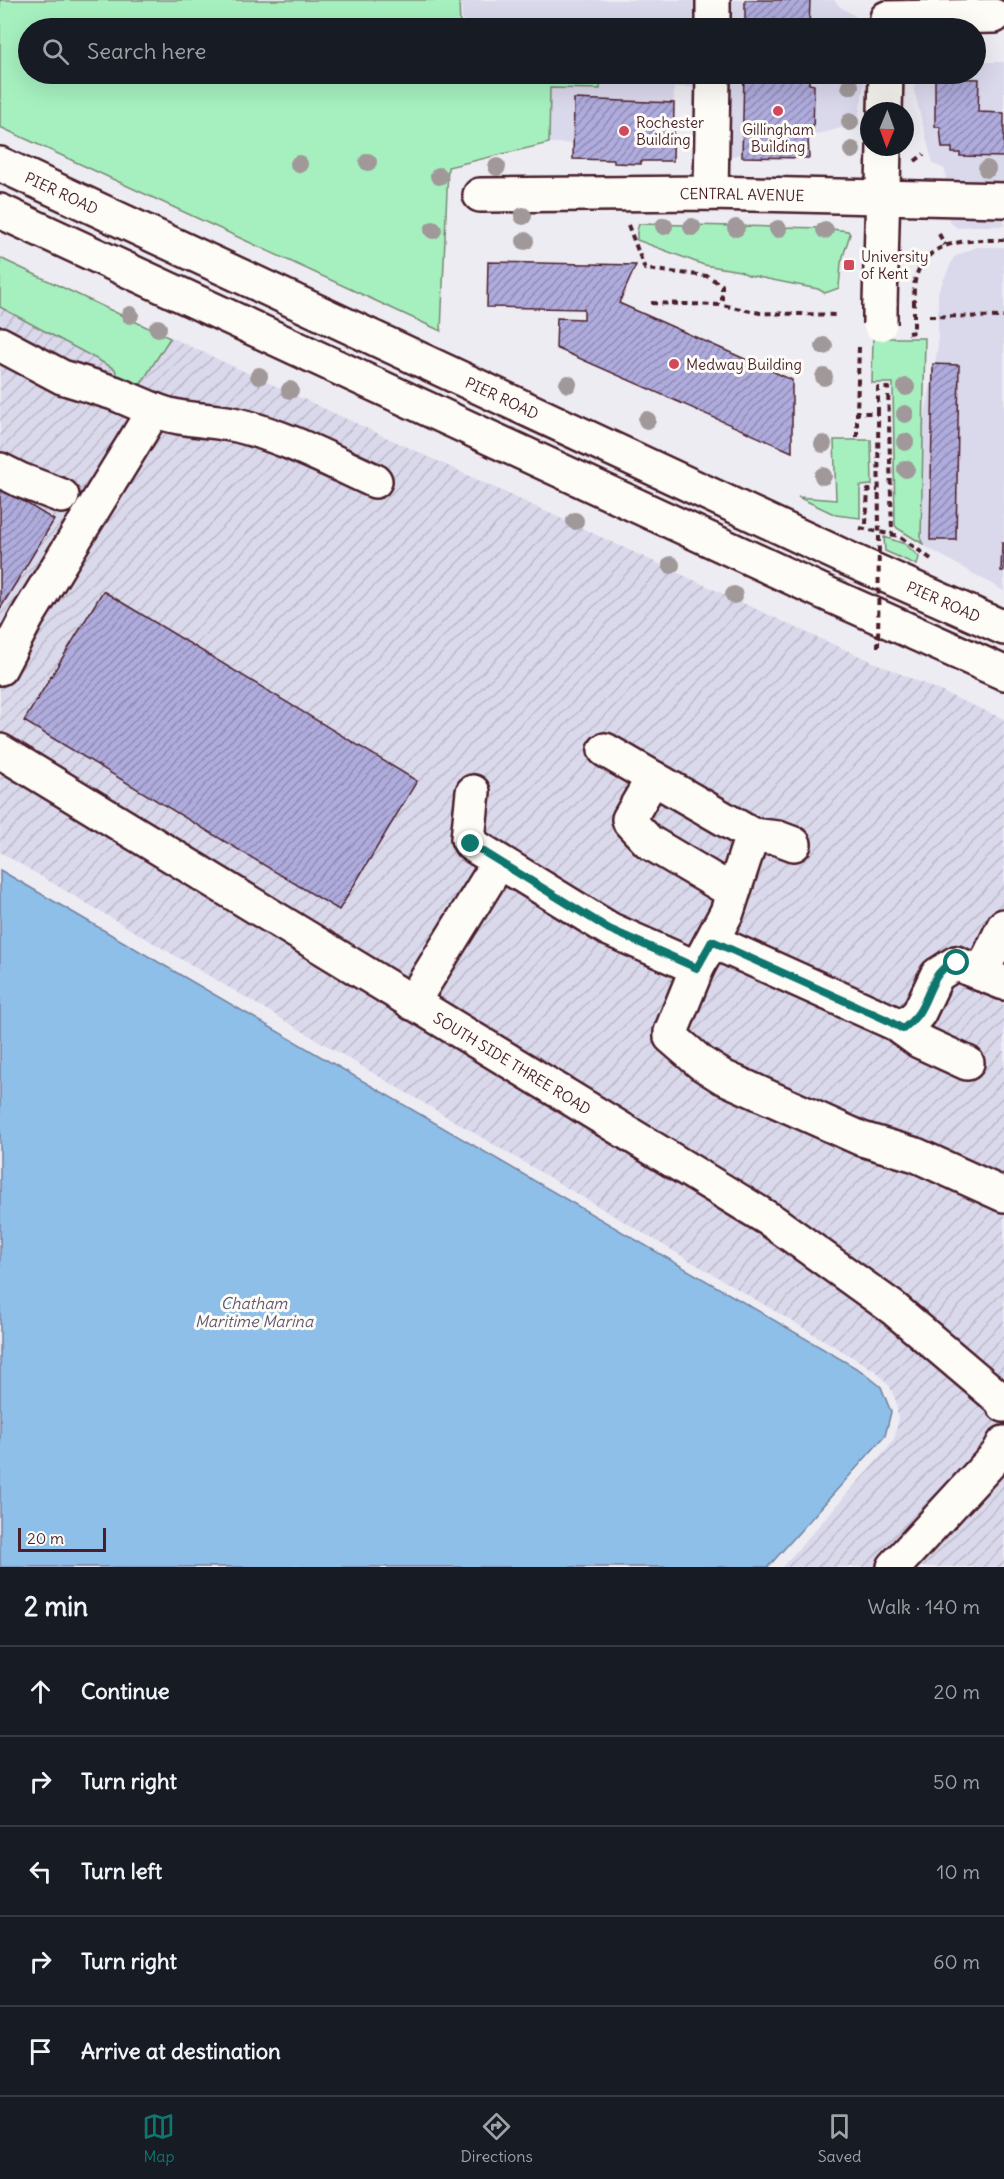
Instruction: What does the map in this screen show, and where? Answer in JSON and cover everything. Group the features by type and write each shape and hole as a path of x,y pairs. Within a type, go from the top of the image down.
{"main road":[{"path":"713,0 713,18"},
{"path":"887,16 994,16"},
{"path":"711,193 713,84"},
{"path":"885,102 886,84"},
{"path":"873,324 885,156"},
{"name":"PIER ROAD","path":"0,164 853,561 1004,628"},
{"name":"CENTRAL AVENUE","path":"480,195 711,193 1004,200"},
{"path":"0,211 823,592 1004,673"},
{"path":"0,344 62,377 114,393 175,417 243,427 288,443 375,481"},
{"path":"0,668 27,617 154,410"},
{"path":"0,470 62,496"},
{"path":"605,750 752,835 778,837 794,844"},
{"name":"SOUTH SIDE THREE ROAD","path":"0,752 772,1221 893,1308 991,1391 1004,1405"},
{"path":"653,778 629,819 630,822 644,839 733,892"},
{"path":"473,792 468,842 609,929 704,955 885,1019 919,1041 967,1063"},
{"path":"752,835 727,912 704,955 670,1037 700,1063 723,1077 862,1139 916,1155 1004,1195"},
{"path":"412,1004 499,862"},
{"path":"903,1029 917,1015 939,973 956,963 993,979 1004,926"},
{"path":"894,1567 998,1454 1004,1443"}],"path":[{"path":"616,194 645,269 710,276 722,285 722,305"},
{"path":"939,234 945,245"},
{"path":"914,305 916,276 932,253 945,245 960,241 1004,240"},
{"path":"651,303 722,305 760,313 839,315"},
{"path":"929,316 1004,317"},
{"path":"857,437 857,413 873,324"},
{"path":"878,650 878,388 888,388 892,533"},
{"path":"857,413 878,413"},
{"path":"866,524 868,490 878,490"}],"shaded area":[{"path":"461,0 834,0 858,18 462,18"},
{"path":"986,62 1004,62 1004,226 957,228 949,221 945,169 933,164 914,90 915,84 986,84"},
{"path":"599,84 864,84 857,124 721,159 721,88 674,87 673,145 549,143 550,88 599,89"},
{"path":"977,247 1004,247 1004,591 902,533 938,347 938,292 954,257"},
{"path":"0,258 814,636 1004,719 1004,1567 782,1567 889,1447 895,1436 898,1420 896,1401 890,1387 876,1371 0,852"}],"green space":[{"path":"0,0 459,0 460,18 18,18 18,84 600,84 600,89 550,88 549,143 448,167 441,331 0,127"},
{"path":"639,224 823,228 848,231 850,234 841,263 839,288 825,293 818,289 704,265 637,240"},
{"path":"0,258 170,338 139,387 118,379 115,369 0,307"},
{"path":"873,338 925,338 921,540 923,544 895,525 893,383 872,383"},
{"path":"834,440 871,440 872,485 860,486 860,518 836,515 798,497 836,500"},
{"path":"884,537 905,544 919,557 917,565 885,551"}],"water":[{"name":"Chatham Maritime Marina","path":"0,870 863,1372 881,1387 891,1412 885,1436 768,1567 0,1567"}],"building":[{"path":"745,0 810,0 809,18 745,18"},
{"name":"Gillingham Building","path":"744,84 814,85 813,138 808,137 809,158 742,157"},
{"path":"935,84 979,84 978,112 1004,113 1004,157 960,156 960,153 952,153 952,148 942,148 940,127 935,127"},
{"name":"Rochester Building","path":"574,99 674,103 673,161 641,161 641,164 614,163 614,160 573,159"},
{"name":"Medway Building","path":"488,262 636,265 619,303 792,380 792,452 556,348 557,318 584,319 584,309 487,307"},
{"path":"933,364 959,365 956,540 930,540"},
{"path":"0,487 54,520 0,609"},
{"path":"1002,543 1004,543 1004,571 1001,571"},
{"path":"103,591 417,781 339,910 24,721"}],"place":[{"name":"Gillingham Building","path":"778,111"},
{"name":"Rochester Building","path":"624,131"},
{"name":"University of Kent","path":"849,265"},
{"name":"Medway Building","path":"674,364"}],"route":[{"path":"471,844 609,929 697,968 712,941 903,1029 919,1013 937,975 953,963 957,963"}]}
